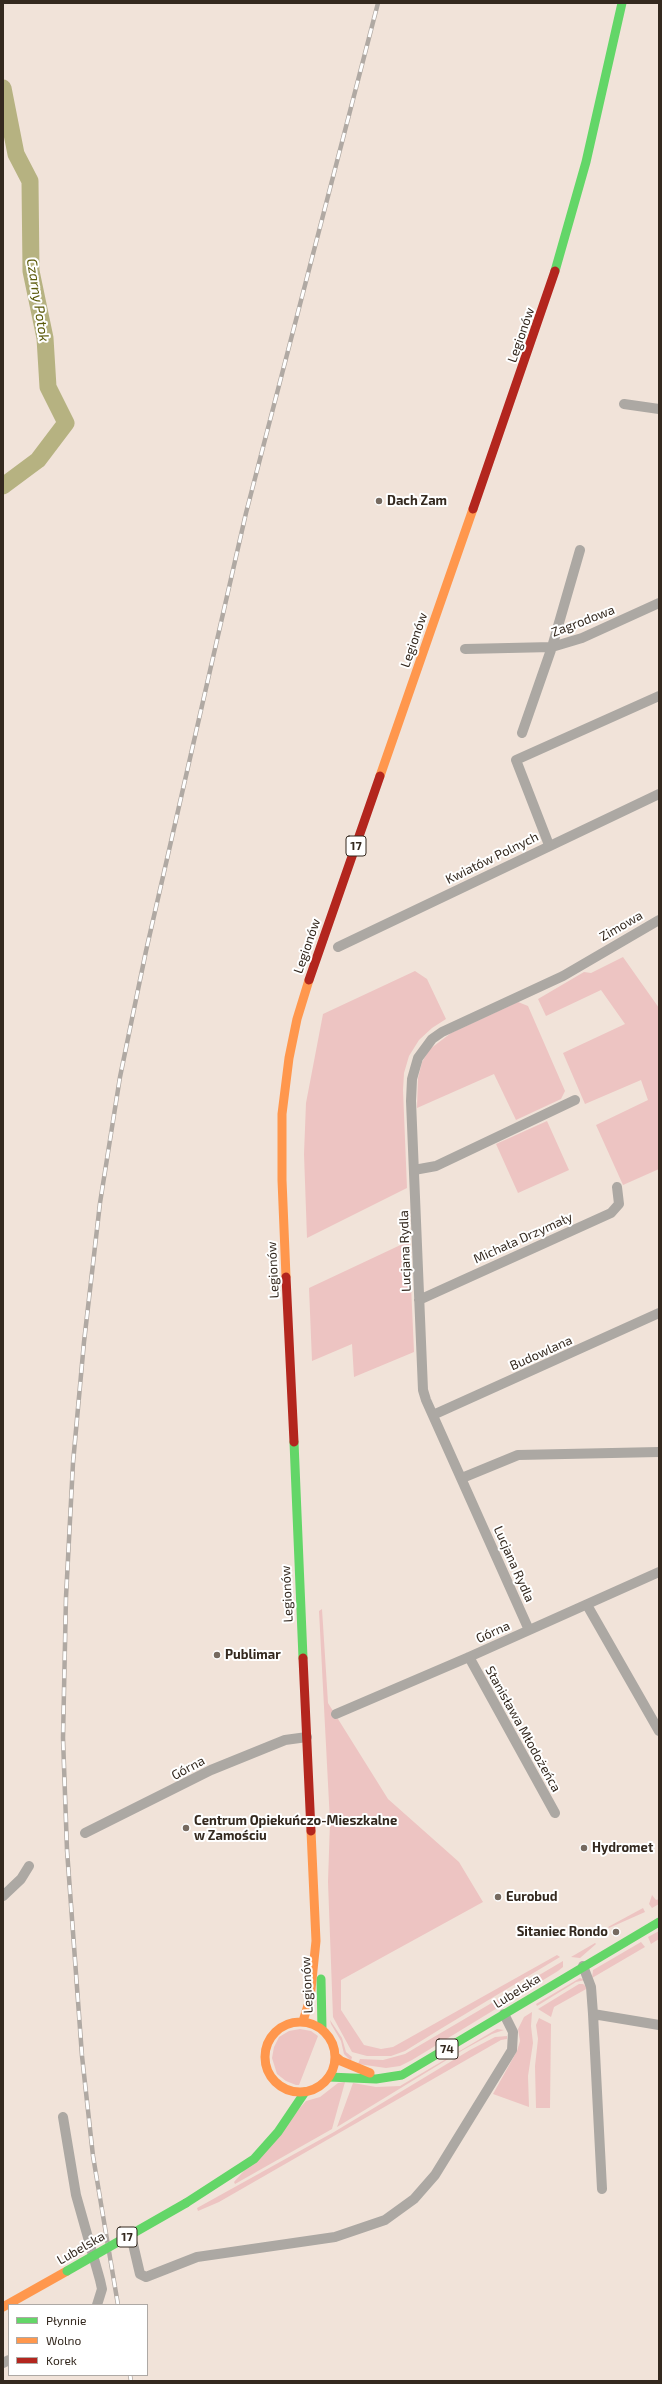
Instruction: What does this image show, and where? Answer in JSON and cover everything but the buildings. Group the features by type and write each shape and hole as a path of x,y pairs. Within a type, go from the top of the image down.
{"main road":[{"name":"Legionów","path":"322,2029 321,1971 316,1940 282,1180 282,1114 289,1058 297,1019 310,977 549,291 586,162 622,3"},
{"name":"Lubelska","path":"329,2077 343,2076 376,2079 402,2075 418,2067 583,1966 659,1922"},
{"name":"Legionów","path":"303,2021 310,1999 316,1940"},
{"path":"305,2092 284,2089 275,2082 268,2073 265,2062 265,2050 272,2035 280,2027 291,2022 303,2021 322,2029 332,2041 335,2056 329,2077"},
{"name":"Lubelska","path":"335,2056 354,2067 387,2077"},
{"name":"17","path":"305,2092 318,2087 329,2077"},
{"path":"284,2089 285,2099"},
{"name":"Lubelska","path":"8,2304 186,2203 254,2159 266,2146 305,2092"},
{"name":"Lubelska","path":"233,2173 269,2128 282,2109"}],"street":[{"path":"624,404 659,409"},
{"path":"522,733 552,647 580,550"},
{"name":"Zagrodowa","path":"465,649 552,647 582,638 659,603"},
{"path":"549,845 516,760 659,696"},
{"name":"Kwiatów Polnych","path":"338,947 549,845 659,794"},
{"name":"Zimowa","path":"597,956 659,920"},
{"name":"Lucjana Rydla","path":"529,1630 423,1390 411,1090 414,1068 424,1048 442,1032 534,990 597,956"},
{"path":"414,1170 436,1166 575,1100"},
{"name":"Michała Drzymały","path":"420,1300 611,1213 620,1204 617,1187"},
{"name":"Budowlana","path":"433,1415 659,1313"},
{"path":"462,1478 518,1455 659,1452"},
{"name":"Górna","path":"336,1714 469,1658 659,1572"},
{"path":"587,1605 659,1731"},
{"name":"Stanisława Młodożeńca","path":"469,1658 555,1813"},
{"name":"Górna","path":"85,1833 211,1770 285,1740 307,1737"},
{"path":"3,1896 21,1879 29,1866"},
{"path":"583,1966 591,1987 602,2189"},
{"path":"133,2244 140,2274 146,2277 197,2257 335,2237 385,2220 414,2199 435,2175 512,2050 513,2032 504,2014"},
{"path":"593,2014 659,2025"},
{"path":"63,2117 76,2195 102,2289 97,2304"}],"shaded area":[{"path":"623,957 659,1008 659,1169 623,1185 596,1125 648,1100 641,1080 585,1104 563,1053 625,1024 601,990 546,1016 538,999 584,972 591,973"},
{"path":"415,971 427,979 446,1019 432,1028 419,1040 409,1056 404,1073 403,1090 407,1188 307,1238 304,1154 306,1103 323,1014"},
{"path":"518,1002 528,1006 565,1091 561,1099 516,1120 494,1074 417,1108 418,1078 422,1062 430,1049 451,1033"},
{"path":"547,1121 569,1170 518,1193 496,1144"},
{"path":"409,1241 414,1352 354,1377 352,1344 312,1361 309,1288"},
{"path":"322,1609 328,1703 388,1799 459,1862 483,1902 341,1980 341,2010 364,2045 381,2049 393,2047 557,1955 560,1957 405,2051 391,2056 367,2056 352,2052 333,2017 328,1882 330,1822 319,1611"},
{"path":"652,1895 656,1900 659,1899 659,1904 652,1908 649,1904"},
{"path":"643,1908 645,1912 609,1928 608,1927"},
{"path":"659,1931 659,1939 651,1944 648,1937"},
{"path":"641,1942 645,1947 592,1978 593,1970"},
{"path":"595,1943 596,1944 580,1958 571,1957"},
{"path":"563,1961 563,1967 558,1971 412,2060 400,2066 386,2068 358,2064 360,2059 383,2060 405,2054"},
{"path":"580,1978 585,1980 576,1982 537,2006 536,2004"},
{"path":"579,1984 583,1984 588,1988 554,2007 551,2017 538,2009"},
{"path":"532,2012 531,2026 533,2043 528,2076 529,2107 493,2094 517,2051 520,2041 518,2029 524,2017"},
{"path":"539,2018 551,2024 550,2108 536,2108 535,2066 538,2039 536,2025"},
{"path":"330,2020 342,2038 346,2052 352,2057 351,2061 344,2054 341,2041"},
{"path":"300,2029 311,2031 318,2036 299,2085 296,2085 286,2081 277,2074 272,2058 274,2047 279,2037 289,2031"},
{"path":"497,2029 504,2030 492,2034 463,2050 337,2127 353,2083 376,2087 400,2086"},
{"path":"507,2036 507,2039 501,2040 219,2202 198,2211 197,2208 334,2132 470,2050 495,2037"},
{"path":"345,2082 332,2129 235,2184 234,2182 306,2101 320,2097 338,2083"}],"waterway":[{"name":"Czarny Potok","path":"3,88 16,154 30,181 31,271 45,338 48,387 66,423 38,460 3,486"}],"railway":[{"path":"118,2304 93,2156 82,2056 67,1850 63,1738 66,1597 73,1463 84,1342 100,1203 120,1077 146,951 246,513 378,3"},
{"path":"130,2376 131,2381"}],"traffic: fast":[{"path":"555,271 586,162 622,3"},
{"path":"294,1442 303,1658"},
{"path":"329,2077 376,2079 402,2075 659,1922"},
{"path":"321,1979 322,2029"},
{"path":"186,2203 254,2159 278,2132 305,2092"},
{"path":"67,2271 186,2203"}],"traffic: slow":[{"path":"380,776 473,509"},
{"path":"286,1277 282,1180 282,1114 289,1058 297,1019 309,980"},
{"path":"303,2021 310,1999 316,1941 311,1831"},
{"path":"293,2022 307,2022 320,2028 329,2037 333,2043 335,2057 333,2071 325,2082 314,2090 307,2092 293,2092 286,2090 275,2082 267,2071 265,2064 265,2050 267,2043 275,2032 286,2024 293,2022"},
{"path":"335,2056 341,2061 370,2073"},
{"path":"8,2304 67,2271"},
{"path":"3,2307 8,2304"}],"traffic: jam":[{"path":"473,509 555,271"},
{"path":"309,980 380,776"},
{"path":"286,1277 294,1442"},
{"path":"303,1658 311,1831"}],"place":[{"name":"Dach Zam","path":"379,501"},
{"name":"Publimar","path":"217,1655"},
{"name":"Centrum Opiekuńczo-Mieszkalne w Zamościu","path":"186,1828"},
{"name":"Hydromet","path":"584,1848"},
{"name":"Eurobud","path":"498,1897"},
{"name":"Sitaniec Rondo","path":"616,1932"}]}
